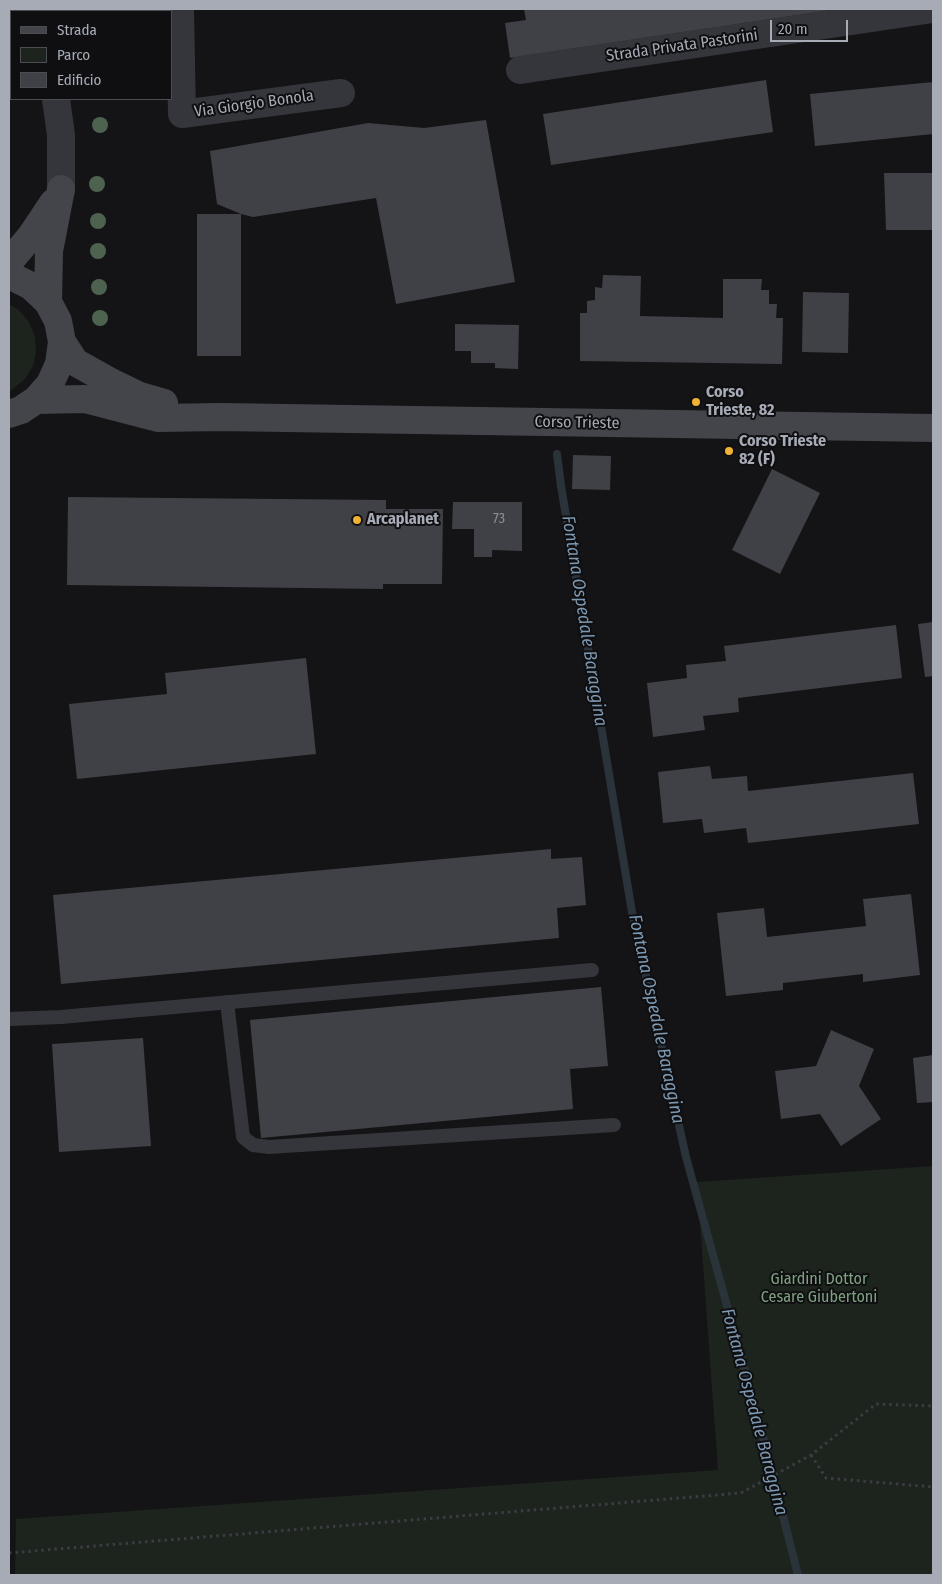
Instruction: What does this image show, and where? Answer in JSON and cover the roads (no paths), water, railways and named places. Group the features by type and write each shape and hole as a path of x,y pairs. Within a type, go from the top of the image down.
{"main road":[{"path":"9,262 31,236 61,189"},
{"path":"48,302 49,251 61,189"},
{"path":"9,275 31,286 48,302 58,321 62,342 60,364 50,384 36,400 21,410 9,414"},
{"name":"Corso Trieste","path":"62,342 75,362 140,396 171,406 221,417"},
{"name":"Corso Trieste","path":"36,400 85,399 158,418 221,417 933,428"}],"street":[{"name":"Via Giorgio Bonola","path":"180,9 182,114 341,93"},
{"name":"Strada Privata Pastorini","path":"520,70 933,9"},
{"path":"56,100 61,135 61,189"},
{"path":"61,135 71,100"}],"lane":[{"path":"9,1019 61,1017 592,970"},
{"path":"227,1002 243,1137 253,1145 269,1147 614,1125"}],"waterway":[{"name":"Fontana Ospedale Baraggina","path":"557,454 632,912 686,1157 761,1429 798,1575"}],"place":[{"name":"Corso Trieste, 82","path":"696,402"},
{"name":"Corso Trieste 82 (F)","path":"729,451"},
{"name":"Arcaplanet","path":"357,520"}],"park label":[{"name":"Giardini Dottor Cesare Giubertoni","path":"819,1289"}]}
